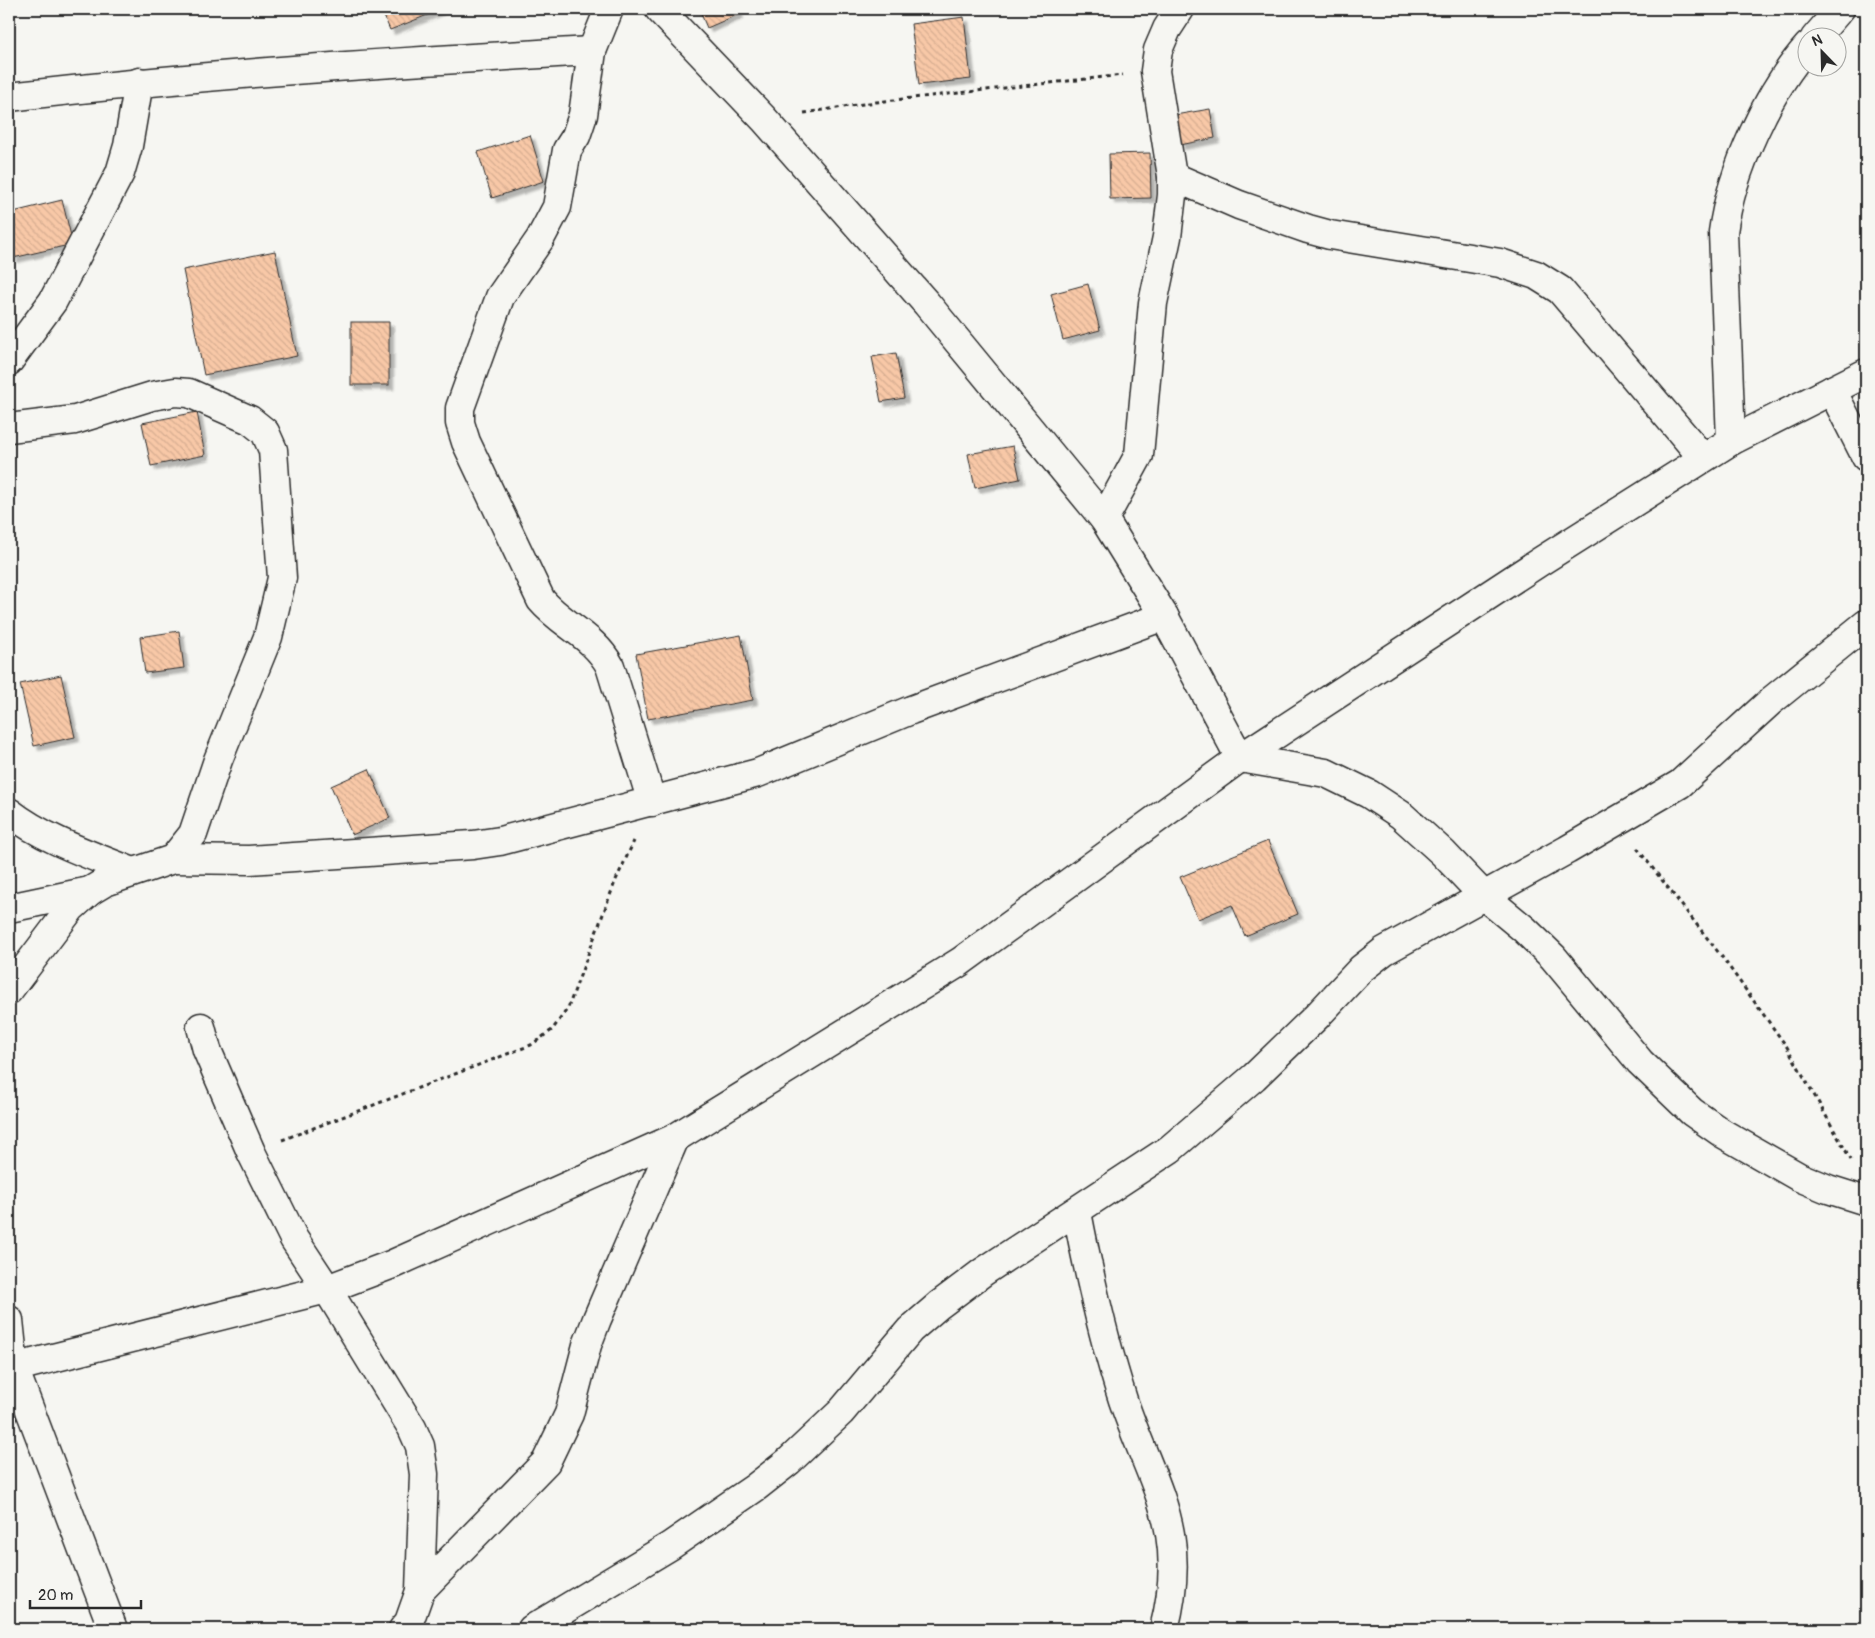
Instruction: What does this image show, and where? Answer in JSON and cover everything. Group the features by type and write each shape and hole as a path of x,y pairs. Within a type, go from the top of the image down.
{"street":[{"path":"609,9 592,51 584,115 576,136 567,150 557,207 540,239 500,297 460,408 460,423 466,442 541,600 551,612 602,651 610,666 652,802"},
{"path":"659,9 764,119 927,304 1104,519 1164,616 1240,758"},
{"path":"1104,519 1139,455 1151,316 1171,212 1172,176 1155,71 1158,50 1167,30 1180,9"},
{"path":"1824,28 1840,9"},
{"path":"9,97 139,82 330,65 592,51"},
{"path":"1731,441 1723,232 1727,203 1734,178 1779,85 1798,59"},
{"path":"9,361 53,301 120,173 128,146 139,82"},
{"path":"1172,176 1239,205 1330,235 1500,263 1536,275 1560,290 1703,458"},
{"path":"11,1368 327,1289 393,1264 676,1138 960,962 1240,758 1541,561 1731,441 1866,373"},
{"path":"1832,390 1866,457"},
{"path":"9,428 75,420 152,396 175,392 189,393 250,420 265,432 273,450 282,578 277,603 268,636 218,760 193,834 173,859"},
{"path":"9,990 71,908 90,891 105,882 173,859 249,860 473,845 500,841 758,773 911,710 1164,616"},
{"path":"532,1629 670,1546 756,1487 789,1461 841,1412 910,1330 938,1305 1024,1244 1076,1212 1170,1149 1288,1046 1360,969 1384,951 1617,822 1680,784 1771,701 1866,624"},
{"path":"1240,758 1326,773 1369,794 1401,815 1484,896 1524,928 1553,957 1640,1062 1692,1112 1722,1133 1799,1177 1835,1192 1866,1201"},
{"path":"9,812 59,842 133,872"},
{"path":"9,908 90,891"},
{"path":"201,1027 207,1050 252,1152 294,1239 327,1289 412,1428 420,1446 424,1474 420,1591 407,1627"},
{"path":"420,1591 546,1462 569,1414 587,1345 597,1319 676,1138"},
{"path":"1076,1212 1090,1279 1124,1401 1168,1518 1173,1547 1174,1583 1164,1629"},
{"path":"9,1320 11,1368 113,1629"}],"path":[{"path":"764,119 876,102 1155,71"},
{"path":"252,1152 531,1044 552,1030 568,1008 615,882 652,802"},
{"path":"1617,822 1722,957 1787,1047 1852,1163"}],"building":[{"path":"381,9 439,9 440,10 390,30"},
{"path":"699,9 737,9 739,14 707,28"},
{"path":"964,17 971,79 919,85 911,24"},
{"path":"1210,109 1215,138 1180,145 1175,115"},
{"path":"530,135 544,181 492,198 478,152"},
{"path":"1150,153 1151,198 1110,199 1109,154"},
{"path":"62,200 73,244 13,258 9,239 9,213"},
{"path":"275,251 297,356 204,375 183,270"},
{"path":"1088,284 1100,330 1063,340 1051,294"},
{"path":"351,322 389,322 389,385 351,385"},
{"path":"896,353 904,398 881,402 872,357"},
{"path":"197,412 205,455 151,466 142,423"},
{"path":"1013,446 1020,479 975,488 968,454"},
{"path":"179,631 184,668 145,673 140,637"},
{"path":"741,635 753,700 648,719 636,654"},
{"path":"61,675 75,737 34,746 20,684"},
{"path":"369,769 390,818 352,835 331,786"},
{"path":"1268,841 1298,914 1245,936 1232,905 1198,919 1180,877"}]}
